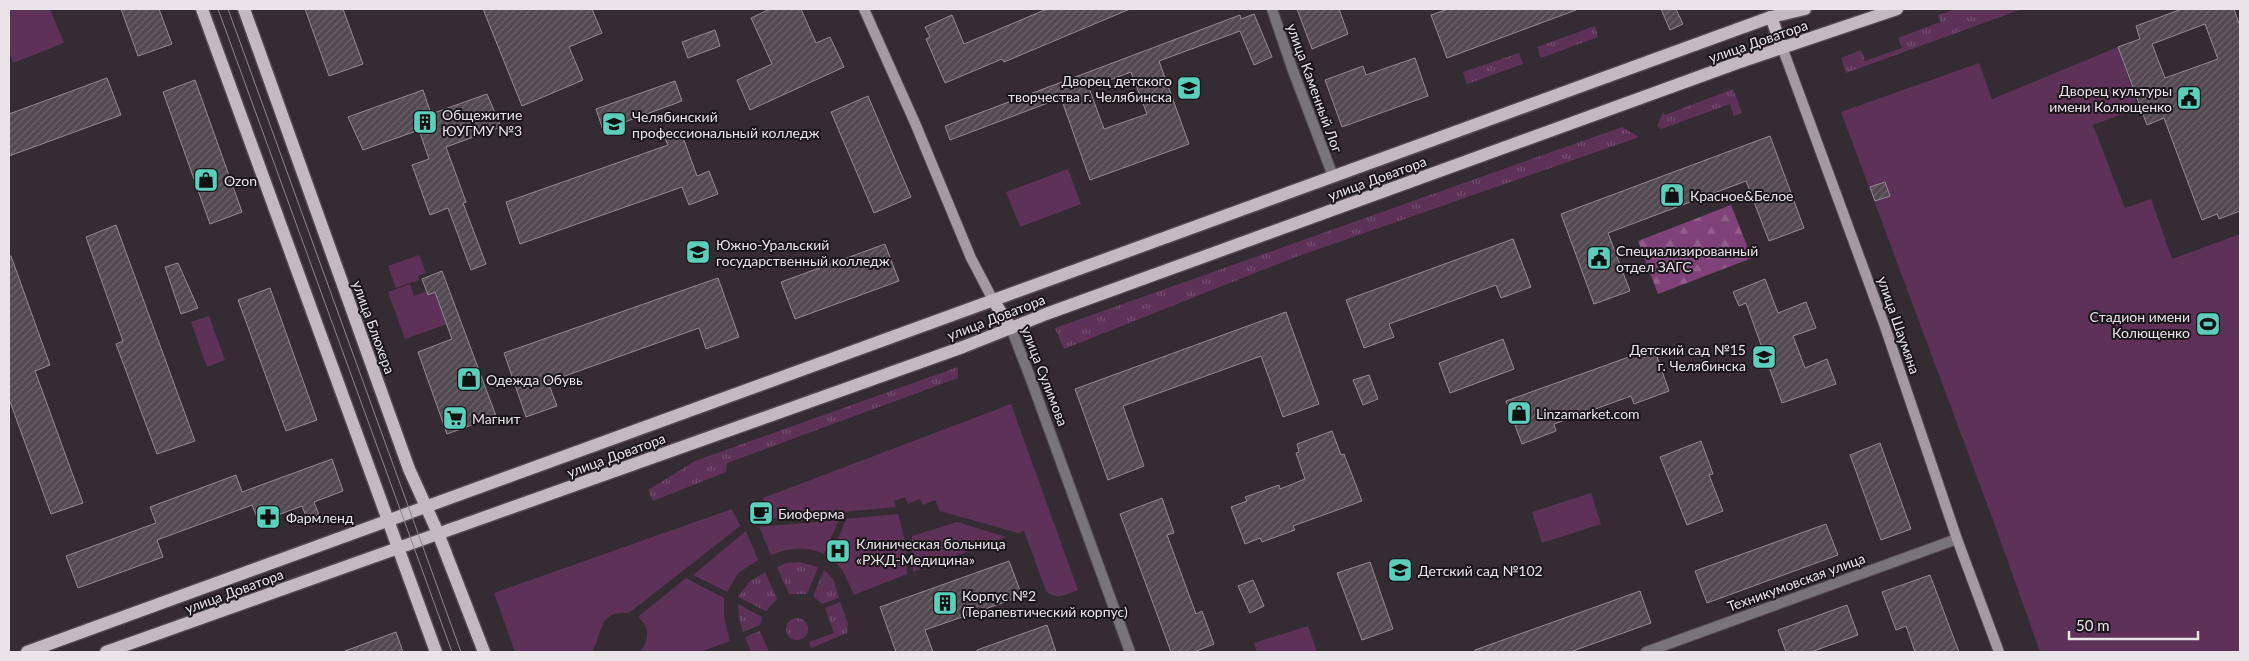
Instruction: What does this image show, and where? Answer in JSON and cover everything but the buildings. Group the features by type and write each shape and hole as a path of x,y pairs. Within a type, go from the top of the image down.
{"main road":[{"path":"202,9 436,652"},
{"name":"улица Блюхера","path":"244,9 409,469 438,533 484,652"},
{"name":"улица Доватора","path":"27,652 1333,176 1769,13 1805,9"},
{"name":"улица Доватора","path":"106,652 954,350 1046,314 1782,47 1825,35 1897,9"},
{"name":"улица Шаумяна","path":"1769,13 1782,47"},
{"name":"улица Сулимова","path":"993,300 1011,328"}],"street":[{"name":"улица Сулимова","path":"864,9 915,123 971,258 993,300"},
{"name":"улица Каменный Лог","path":"1272,9 1333,176"},
{"name":"улица Шаумяна","path":"1782,47 1884,324 1957,539 1999,652"},
{"name":"улица Сулимова","path":"1011,328 1130,652"},
{"name":"Техникумовская улица","path":"1646,652 1957,539"}],"green space":[{"path":"9,9 50,9 64,43 13,63 9,52"},
{"path":"1956,9 2022,9 1846,73 1841,58 1861,50 1865,61 1902,48 1898,38 1940,22 1938,15"},
{"path":"1595,26 1598,37 1541,58 1537,47"},
{"path":"2118,47 2138,108 2093,125 2125,208 2151,199 2172,259 2240,234 2240,652 2040,652 1996,528 1841,112 1979,63 1992,99"},
{"path":"1519,53 1523,64 1467,84 1463,72"},
{"path":"1733,89 1742,113 1734,116 1730,104 1661,129 1657,126 1663,112 1665,115"},
{"path":"1622,127 1639,137 1293,258 1064,349 1055,328"},
{"path":"1068,169 1081,204 1020,227 1006,192"},
{"path":"1731,205 1752,258 1658,294 1638,241"},
{"path":"419,255 426,273 418,276 419,280 396,288 388,266"},
{"path":"410,284 414,296 427,291 428,295 435,292 447,324 405,339 388,292"},
{"path":"209,316 225,360 207,367 191,322"},
{"path":"958,367 958,378 727,463 726,472 653,501 648,490 695,461"},
{"path":"1011,404 1078,590 1058,596 1054,596 1046,591 1024,531 1018,533 940,511 935,500 923,505 920,499 908,504 905,497 894,501 896,507 771,519 763,498"},
{"path":"1591,493 1601,524 1542,543 1532,512"},
{"path":"732,509 740,526 629,613 619,613 607,619 603,624 592,652 515,652 494,593"},
{"path":"898,514 905,541 907,574 854,595 843,571 831,556 846,519"},
{"path":"839,520 824,554 798,549 785,550 771,555 759,527"},
{"path":"957,522 1006,537 913,572 912,536"},
{"path":"746,531 758,560 738,573 727,592 693,575"},
{"path":"799,562 818,567 807,594 789,594 777,567 786,563"},
{"path":"824,570 833,579 839,598 822,604 813,596"},
{"path":"765,572 777,599 766,611 738,597 749,582"},
{"path":"686,578 724,598 724,617 730,641 700,652 640,652 646,643 647,629 638,617"},
{"path":"840,602 848,623 847,633 811,648 809,642 834,633 825,608"},
{"path":"738,604 762,617 760,625 743,632 739,619"},
{"path":"797,618 805,621 808,629 805,637 797,640 789,637 786,629 789,621"},
{"path":"1308,626 1317,652 1257,652 1254,643"},
{"path":"760,631 769,652 751,652 745,637"}],"tram line":[{"path":"218,9 452,652"},
{"path":"228,9 461,652"}],"place":[{"name":"Дворец детского творчества г. Челябинска","path":"1189,88"},
{"name":"Дворец культуры имени Колющенко","path":"2189,98"},
{"name":"Общежитие ЮУГМУ №3","path":"425,122"},
{"name":"Челябинский профессиональный колледж","path":"614,124"},
{"name":"Ozon","path":"206,180"},
{"name":"Красное&Белое","path":"1672,195"},
{"name":"Южно-Уральский государственный колледж","path":"698,252"},
{"name":"Специализированный отдел ЗАГС","path":"1599,258"},
{"name":"Стадион имени Колющенко","path":"2208,324"},
{"name":"Детский сад №15 г. Челябинска","path":"1764,357"},
{"name":"Одежда Обувь","path":"469,379"},
{"name":"Linzamarket.com","path":"1519,413"},
{"name":"Магнит","path":"455,418"},
{"name":"Биоферма","path":"761,513"},
{"name":"Фармленд","path":"268,517"},
{"name":"Клиническая больница «РЖД-Медицина»","path":"838,551"},
{"name":"Детский сад №102","path":"1400,570"},
{"name":"Корпус №2 (Терапевтический корпус)","path":"945,603"}]}
